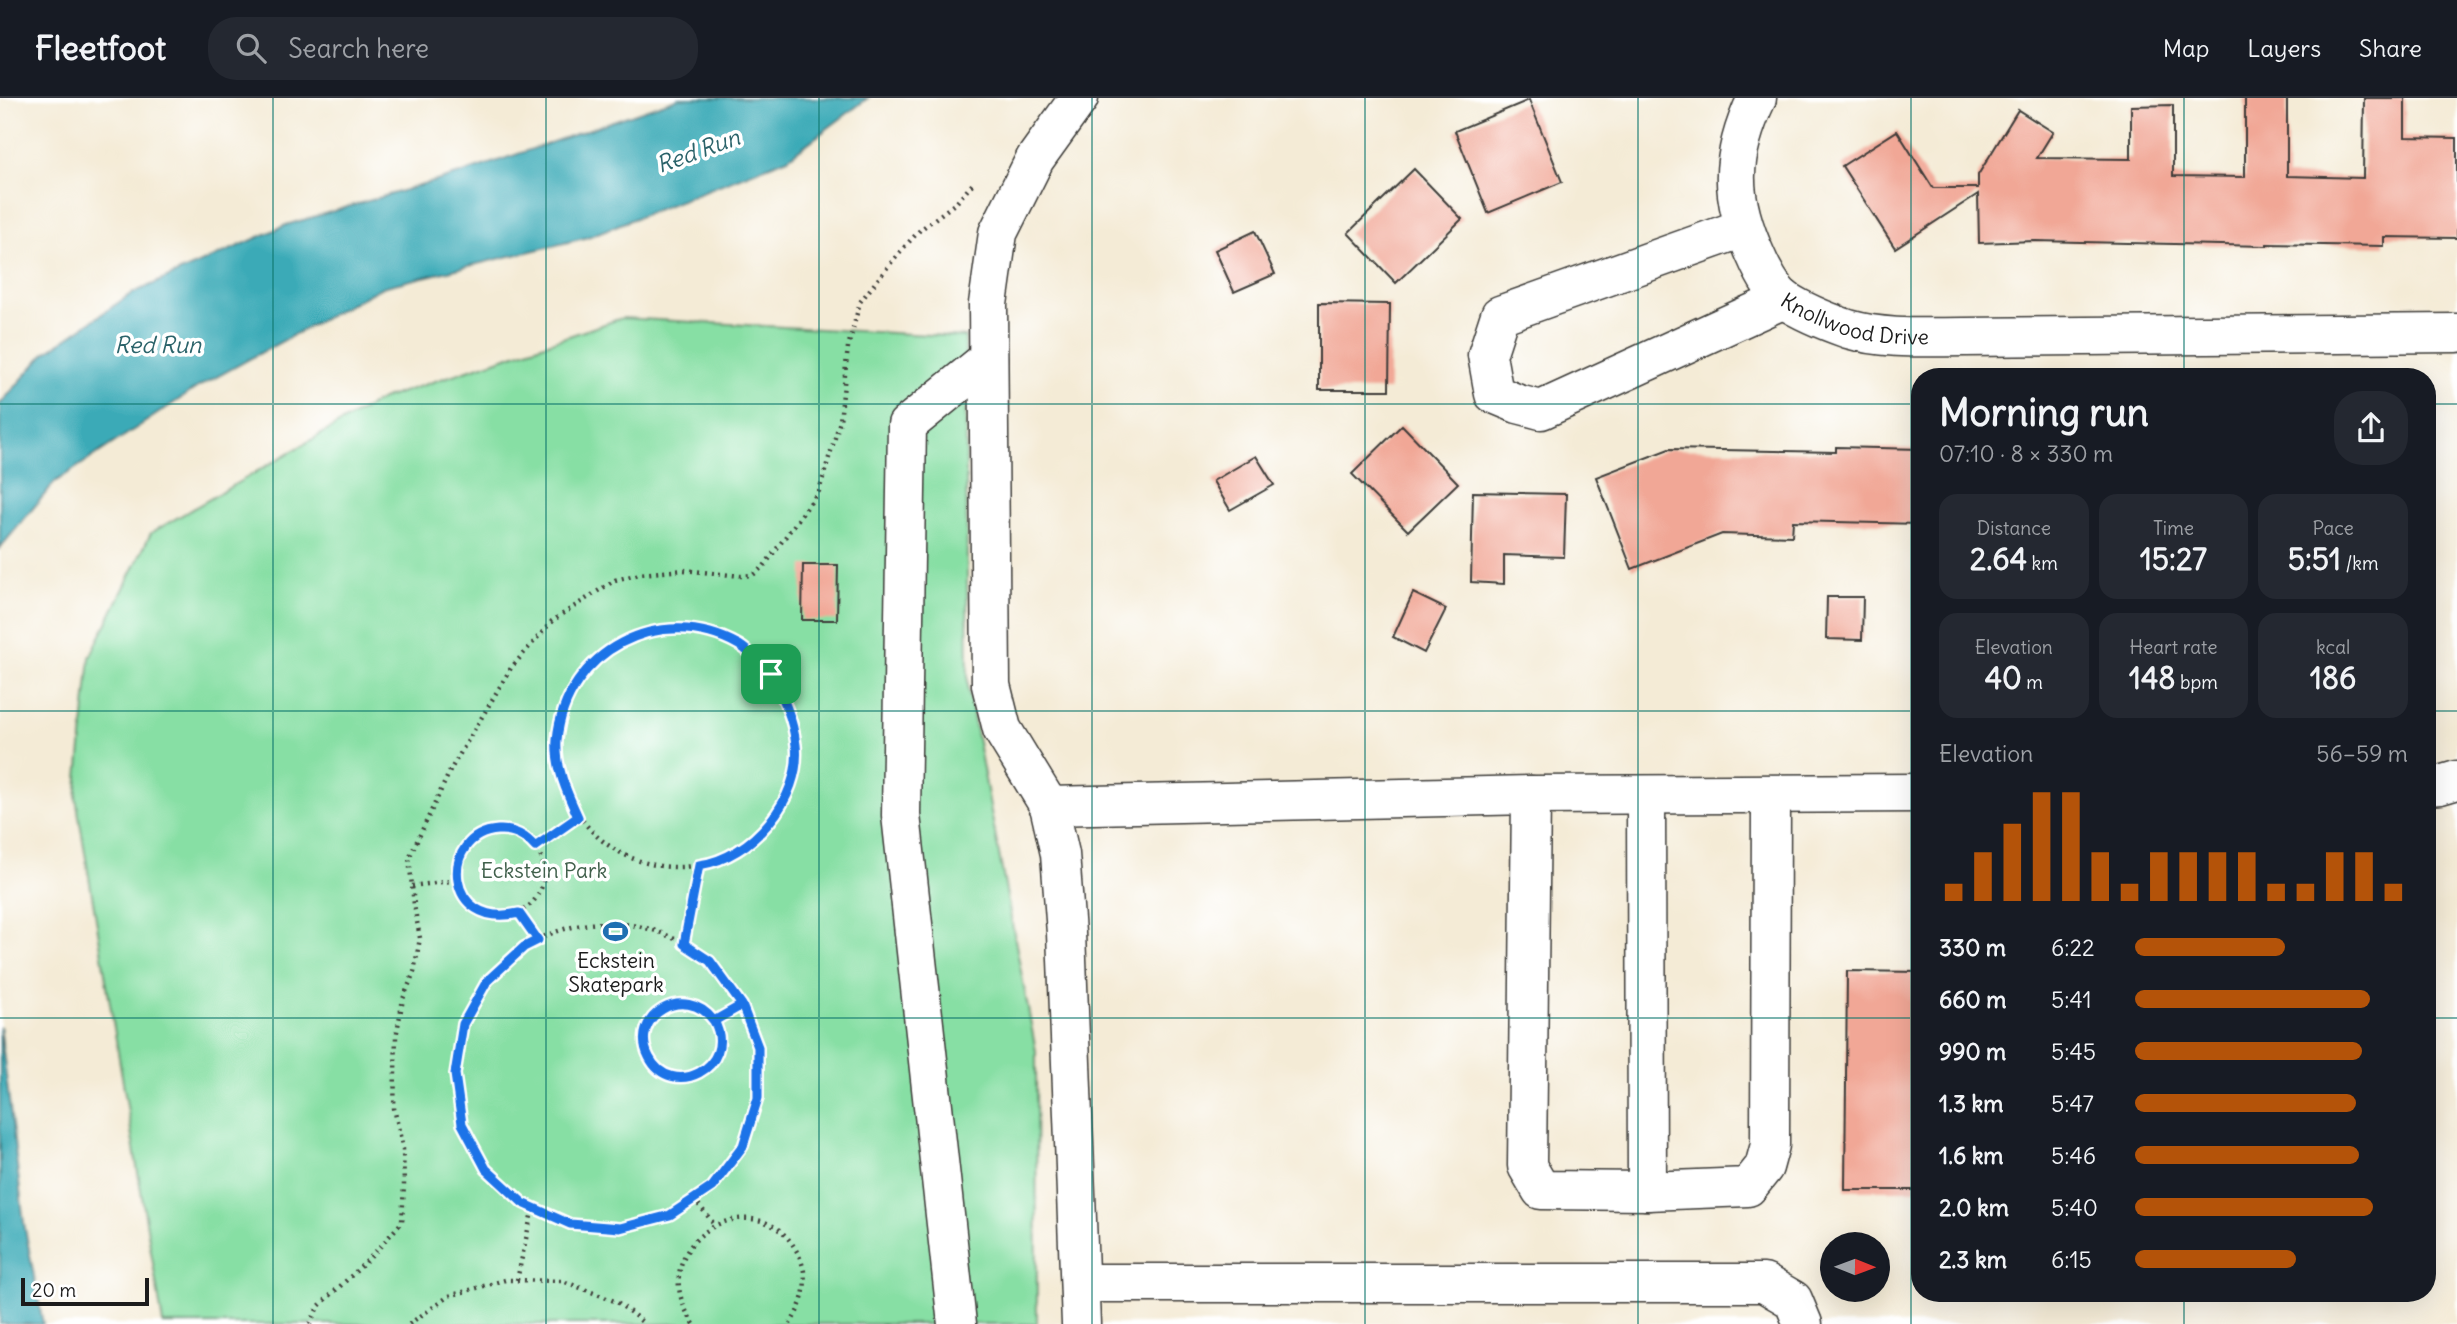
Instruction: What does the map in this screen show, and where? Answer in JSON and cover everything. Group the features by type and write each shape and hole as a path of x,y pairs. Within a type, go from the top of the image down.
{"street":[{"path":"1079,98 1035,159 998,233 988,304 988,359 991,685 1002,729 1049,806 1060,854 1066,933 1081,1324"},
{"path":"1757,98 1745,124 1735,166 1736,203 1743,228 1762,270 1784,299"},
{"name":"Knollwood Drive","path":"1743,228 1500,316 1487,355 1494,394 1541,410 1784,299 1849,329 1884,336 2457,333"},
{"path":"957,1324 901,815 907,425 988,359"},
{"path":"1049,806 1531,795 1911,793"},
{"path":"1531,795 1527,1166 1541,1190 1647,1191 1748,1187 1764,1167 1770,1145 1771,795"},
{"path":"1646,795 1647,1191"},
{"path":"1081,1283 1764,1283 1793,1300 1803,1324"}],"path":[{"path":"310,1324 318,1307 368,1260 402,1222 403,1149 394,1108 394,1062 401,1012 414,972 420,938 410,858 451,769 511,668 552,621 615,580 640,574 684,570 753,575 764,566 819,491 840,421 848,347 860,302 920,230 957,202 978,178"},
{"path":"661,629 702,631 740,646 771,674 790,710 797,748 791,785 773,819 747,846 713,863 675,869 638,862 604,844 578,817 562,783 557,741 566,701 588,666 621,641 661,629"},
{"path":"535,847 578,817"},
{"path":"492,830 519,833 530,840 544,864 540,893 531,905 519,913 497,916 476,909 465,899 458,880 457,870 468,844 479,835 492,830"},
{"path":"684,944 699,865"},
{"path":"412,886 458,880"},
{"path":"519,913 538,940"},
{"path":"619,922 667,934 710,961 742,1005 758,1047 758,1098 743,1146 712,1187 670,1215 620,1228 570,1224 523,1203 486,1169 462,1124 455,1074 463,1024 487,981 524,947 538,940 570,926 619,922"},
{"path":"685,1002 698,1006 714,1021 720,1037 719,1048 708,1069 698,1075 675,1077 664,1073 648,1056 646,1030 661,1009 685,1002"},
{"path":"714,1021 742,1005"},
{"path":"694,1199 715,1225"},
{"path":"517,1280 533,1207"},
{"path":"694,1324 682,1304 678,1283 681,1263 691,1245 705,1230 724,1221 744,1218 763,1222 782,1232 796,1247 804,1266 806,1287 800,1309 790,1324"},
{"path":"409,1324 449,1296 505,1280 563,1282 617,1302 645,1324"}],"green space":[{"name":"Eckstein Park","path":"622,318 965,337 968,689 1036,1051 1037,1324 163,1324 76,798 90,657 151,533 382,399"}],"water":[{"name":"Red Run","path":"679,98 868,98 788,158 585,238 382,287 198,387 55,482 0,548 0,404 44,354 131,294 286,225 460,174"},
{"path":"0,1026 24,1223 43,1324 0,1324"}],"building":[{"path":"2245,98 2287,98 2287,176 2363,178 2364,98 2405,98 2405,137 2457,138 2457,238 2384,237 2384,246 2035,241 1979,243 1978,194 1895,248 1842,166 1897,131 1933,188 1978,188 1978,175 2018,110 2053,132 2037,158 2131,159 2131,106 2173,105 2173,176 2245,177"},
{"path":"1529,100 1562,182 1488,213 1455,131"},
{"path":"1414,169 1462,219 1396,283 1348,233"},
{"path":"1255,231 1275,274 1234,292 1215,250"},
{"path":"1319,303 1390,304 1389,390 1319,390"},
{"path":"1402,425 1458,483 1408,531 1352,474"},
{"path":"1836,447 1911,449 1911,524 1793,521 1792,536 1722,534 1632,569 1596,477 1669,449 1836,452"},
{"path":"1256,456 1274,485 1230,510 1213,481"},
{"path":"1473,492 1566,494 1564,557 1504,555 1504,584 1471,582"},
{"path":"803,565 838,565 837,620 802,620"},
{"path":"1413,593 1446,609 1424,653 1393,637"},
{"path":"1827,597 1863,597 1862,640 1826,639"},
{"path":"1847,971 1911,972 1911,1190 1845,1190"}],"place":[{"name":"Eckstein Skatepark","path":"616,932"}],"route":[{"path":"771,674 740,646 702,631 661,629 621,641 588,666 566,701 557,741 562,783 578,817 535,847 519,833 492,830 479,835 468,844 461,856 457,870 459,886 465,899 476,909 489,915 504,917 519,913 538,940 524,947 487,981 463,1024 455,1074 462,1124 486,1169 523,1203 570,1224 620,1228 670,1215 712,1187 743,1146 758,1098 758,1047 742,1005 714,1021 720,1037 719,1048 708,1069 698,1075 686,1078 664,1073 648,1056 645,1043 646,1030 652,1019 661,1009 673,1004 685,1002 698,1006 709,1013 714,1021 742,1005 710,961 684,944 699,865 713,863 747,846 773,819 791,785 797,748 790,710 771,674"}]}
